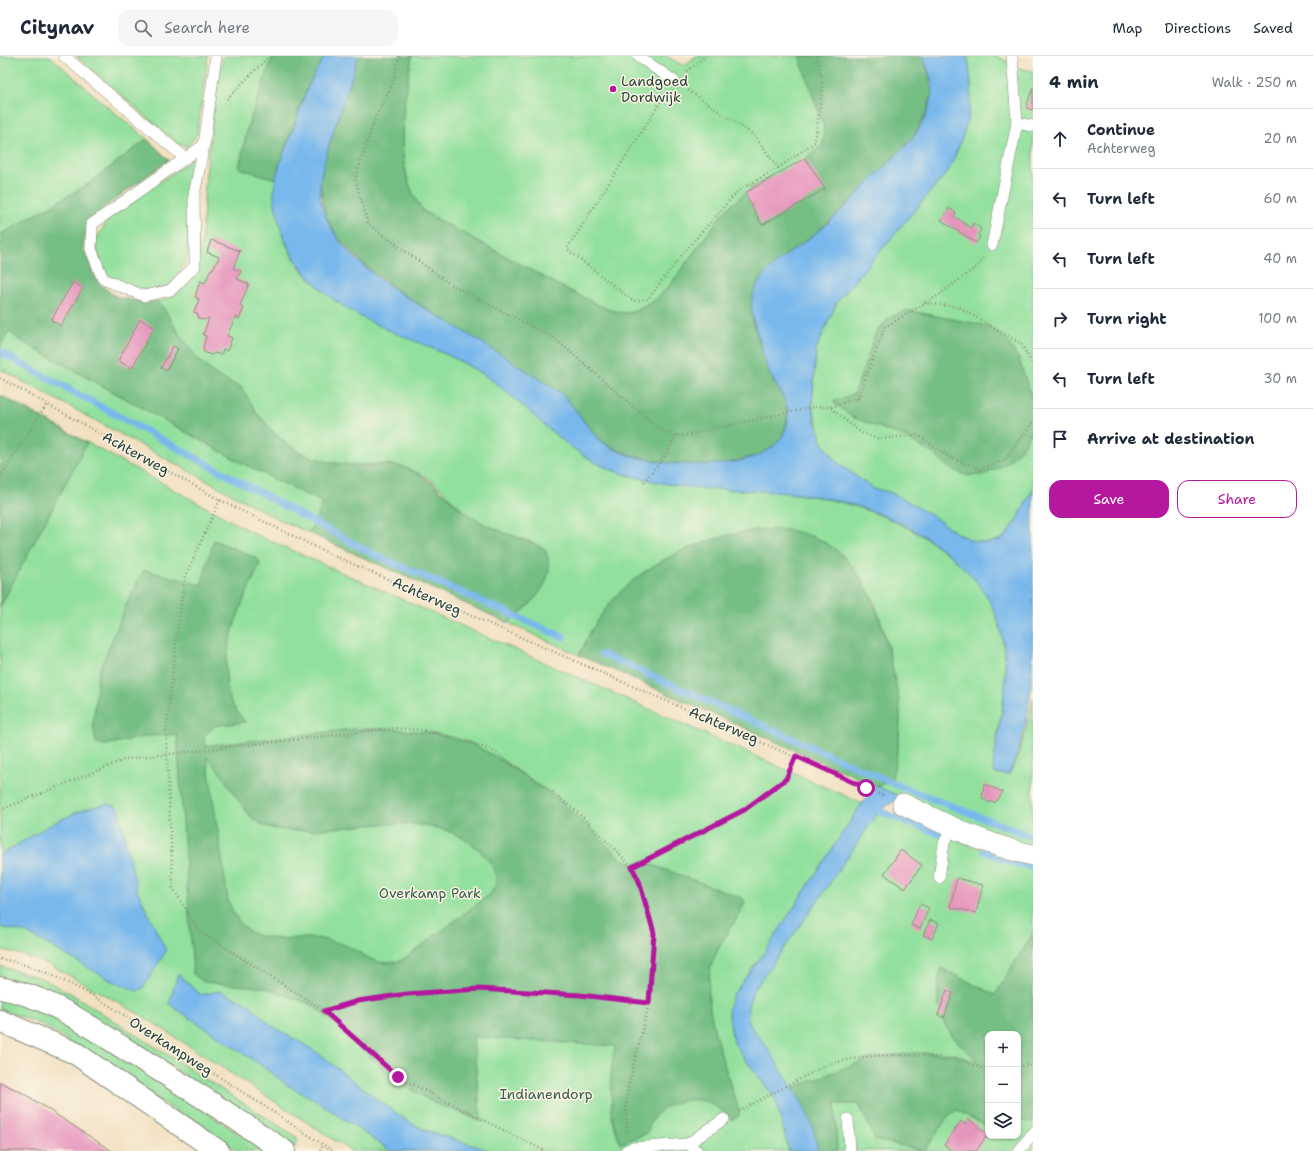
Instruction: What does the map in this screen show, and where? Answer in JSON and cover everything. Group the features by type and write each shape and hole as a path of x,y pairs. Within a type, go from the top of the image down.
{"street":[{"path":"903,804 949,834 1008,850 1033,855"},
{"name":"Overkampweg","path":"0,988 12,990 47,1002 228,1113 284,1151"},
{"path":"0,1021 75,1053 218,1151"}],"lane":[{"path":"64,56 185,158"},
{"path":"204,145 92,224 91,249 103,279 144,296 171,290 195,266 194,195 204,145 216,56"},
{"path":"638,56 674,81"},
{"path":"992,245 1017,123 1012,56"},
{"path":"1017,123 1033,126"},
{"path":"939,878 949,834"},
{"path":"629,1150 693,1147 724,1119"},
{"path":"848,1119 850,1151"},
{"path":"1019,1151 1033,1133"}],"path":[{"path":"207,119 269,56"},
{"path":"399,56 393,83 376,116 355,179 368,224 450,284 554,338 662,431 681,436 814,407 830,407 858,398 885,327 940,295 979,265 992,245"},
{"path":"706,56 674,81 567,250 633,301 648,299 686,251 738,191 778,168 815,142 823,86 817,56"},
{"path":"674,81 755,136 778,168"},
{"path":"924,303 959,307 1021,344 1033,365"},
{"name":"Achterweg","path":"0,378 220,500 330,554 796,756 866,788"},
{"path":"0,477 47,404"},
{"path":"830,407 861,433 879,439 918,435 949,457 980,469 1005,460 1033,422"},
{"path":"644,482 667,453 676,435"},
{"path":"220,500 185,577 166,733 173,888 199,931 324,1011 398,1077 545,1151"},
{"path":"0,810 126,759 394,728 422,730 458,738 493,751 549,789 582,816 632,867 639,881 654,933 649,1003 629,1084 626,1104 626,1129 629,1150"},
{"path":"632,867 744,810 786,779 796,756"},
{"name":"Overkampweg","path":"0,959 32,968 66,981 104,1002 333,1151"},
{"path":"324,1011 358,1001 407,994 479,989 580,995 649,1003"},
{"path":"724,1119 826,1065 855,1058 885,1055 929,1056 958,1060 985,1069"},
{"path":"1021,1066 1025,1065 1033,1067"},
{"path":"320,1151 323,1145"}],"green space":[{"path":"0,56 50,56 104,104 147,139 87,185 0,235"},
{"path":"76,56 208,56 197,134 188,146 178,144"},
{"path":"223,56 273,56 248,126 239,168 276,179 276,205 279,221 288,248 303,271 322,290 345,306 397,333 454,358 480,372 607,465 619,472 658,482 805,495 856,507 905,527 928,540 970,573 981,586 990,601 1002,634 1005,686 996,749 1009,774 1021,747 1033,698 1033,852 951,820 876,786 891,782 899,740 900,712 886,639 875,603 862,580 842,556 789,530 750,531 688,549 666,559 641,576 594,627 579,655 508,623 531,604 534,543 500,532 483,524 463,510 425,476 387,464 339,464 320,460 303,454 288,445 275,434 263,421 241,388 213,373 202,363 192,352 159,301 174,296 180,291 190,278 197,264 202,239 210,137"},
{"path":"273,56 325,56 308,86 279,165 276,179 239,168 248,126"},
{"path":"358,56 412,56 403,115 403,156 413,194 423,211 558,285 607,309 623,313 634,312 654,301 668,288 725,210 753,187 801,162 822,146 824,127 799,56 922,56 929,74 932,94 926,114 913,137 854,198 814,235 768,272 759,282 752,318 768,370 786,402 787,420 785,430 780,441 764,454 719,465 674,464 631,455 609,446 595,435 560,392 400,292 366,267 338,238 325,214 320,183 324,162"},
{"path":"412,56 666,56 684,66 696,56 799,56 824,127 824,137 822,146 801,162 725,210 668,288 654,301 634,312 623,313 607,309 558,285 423,211 413,194 403,156 403,115"},
{"path":"967,56 997,56 1018,68 1033,71 1033,402 1018,357 876,333 855,393 881,427 905,437 935,455 949,468 1023,447 1033,428 1033,489 1018,518 1006,536 999,540 987,543 973,541 958,534 931,515 889,492 874,489 839,464 823,444 812,405 816,349 837,302 948,171 955,156 965,129 970,102 970,72"},
{"path":"147,139 169,160 100,210 86,233 83,247 93,273 100,284 112,294 120,298 140,301 159,301 192,352 202,363 213,373 226,381 241,387 252,405 275,434 302,453 318,459 337,463 358,465 390,465 409,469 426,478 461,509 478,521 544,548 548,560 549,571 546,581 541,590 526,608 508,623 309,533 323,503 242,463 21,341 9,331 0,347 0,235 87,185"},
{"path":"195,157 188,254 177,277 166,287 152,290 136,288 115,281 107,274 96,246 97,238 109,218"},
{"path":"906,310 988,326 1005,339 1018,357 1033,402 1033,428 1023,447 1007,463 984,475 965,475 949,468 935,455 905,437 852,417 833,402 855,393 876,333 888,319"},
{"path":"9,331 21,341 242,463 324,503 309,533 274,517 0,369 0,347"},
{"name":"Overkamp Park","path":"0,395 257,535 879,811 1033,868 1033,1151 351,1151 141,1015 52,966 0,949"},
{"path":"0,395 87,443 0,607"},
{"path":"769,529 789,530 817,538 840,554 852,566 862,580 877,612 897,688 900,713 899,739 891,782 876,786 579,655 599,618 607,607 620,592 653,566 690,548 729,535"},
{"path":"214,540 258,559 260,565 239,612 233,630 226,665 230,699 245,722 214,726 204,737 205,746 352,729 394,729 433,733 471,743 500,759 557,798 621,858 634,865 642,861 742,898 745,902 714,958 709,982 709,997 714,1028 738,1106 739,1116 731,1120 717,1107 701,1101 692,1100 674,1103 659,1112 652,1121 647,1133 620,1144 612,1117 611,1074 615,1046 473,1037 481,1122 470,1116 436,1104 395,1080 330,1019 310,1004 266,988 204,982 193,974 177,735 148,736 105,745 96,743 93,725 98,674 130,596 144,570 201,585","holes":["207,757 214,764 246,811 252,818 265,826 292,831 384,824 408,824 432,827 454,833 473,845 493,867 496,875 494,887 489,895 404,959 395,962 388,963 374,960 345,945 318,938 283,939 256,935 242,925 228,900"]},
{"path":"1033,934 1033,1122 1021,1121 1021,1031 985,1031 985,1125 957,1110 949,1115 925,1151 875,1140 859,1104 835,1104 837,1151 818,1151 814,1134 802,1103 792,1088 871,1058 915,1053 954,1054 978,1062 950,1032 941,1015 938,987 941,968 995,995"},
{"path":"0,966 41,978 72,994 298,1138 295,1148 105,1023 53,996 0,979"},
{"path":"0,995 54,1012 265,1151 237,1151 43,1025 0,1009"}],"water":[{"path":"325,56 358,56 329,145 322,169 320,184 323,209 334,233 351,254 372,273 420,306 465,332 560,392 594,434 608,446 625,454 648,460 675,464 704,465 731,462 755,456 774,446 785,430 788,421 788,413 784,398 767,367 752,314 752,297 760,281 777,262 821,229 839,213 902,150 916,133 928,111 932,89 930,75 922,56 967,56 970,72 970,102 965,129 955,156 948,171 837,302 816,349 812,405 823,444 839,464 874,489 889,492 909,502 958,534 973,541 987,543 999,540 1006,536 1018,518 1033,489 1032,676 1023,735 1009,774 995,774 993,767 1003,708 1006,678 1004,649 998,621 988,598 973,578 964,568 938,546 922,535 888,517 851,504 813,496 785,493 679,486 628,475 598,464 563,440 496,383 478,371 448,355 354,313 327,294 315,283 304,271 287,244 281,229 275,204 274,192 275,180 280,163 305,95"},
{"path":"876,786 901,797 879,811 815,905 753,991 748,1006 748,1023 766,1046 803,1104 813,1128 818,1151 789,1151 775,1098 744,1058 733,1041 728,1011 732,996 766,950 862,803"},
{"path":"107,804 115,805 119,810 137,890 166,951 143,988 137,991 110,980 27,933 0,927 0,855 65,818 93,807"},
{"path":"178,974 201,995 219,991 249,1004 272,1026 315,1051 409,1122 425,1130 491,1151 391,1151 317,1101 287,1085 261,1065 169,1004"}],"building":[{"path":"1033,87 1033,110 1026,108"},
{"path":"805,158 825,189 762,225 745,193"},
{"path":"949,208 956,213 954,216 971,228 973,223 981,229 978,235 980,237 976,243 941,220"},
{"path":"211,240 240,251 233,268 241,271 237,279 249,284 240,307 244,308 239,319 236,317 234,320 227,336 232,338 227,351 223,349 221,355 215,353 211,355 204,352 203,348 206,336 203,335 209,318 204,320 198,318 198,314 194,312 199,299 195,297 200,281 205,283 211,269 213,269 219,257 207,252"},
{"path":"73,282 83,288 61,326 51,320"},
{"path":"140,319 154,327 132,368 118,361"},
{"path":"173,346 178,349 166,371 161,368"},
{"path":"984,784 1003,792 996,802 988,802 982,798"},
{"path":"901,850 922,865 905,889 884,874"},
{"path":"957,878 983,885 976,913 950,907"},
{"path":"920,904 929,908 920,929 911,925"},
{"path":"930,920 939,923 932,939 923,935"},
{"path":"947,990 953,993 944,1018 938,1015"},
{"path":"0,1082 23,1093 112,1151 0,1151"},
{"path":"968,1119 985,1132 985,1138 976,1151 952,1151 944,1145 961,1121 965,1124"}],"waterway":[{"path":"0,352 373,554 563,637"},
{"path":"602,654 899,786 1033,837"},
{"path":"879,811 950,838"},
{"path":"984,851 1014,863 1033,867"}],"place":[{"name":"Landgoed Dordwijk","path":"613,89"}],"route":[{"path":"398,1077 324,1011 358,1001 407,994 479,989 580,995 649,1003 654,933 639,881 632,867 744,810 786,779 796,756 866,788"}],"park label":[{"name":"Indianendorp","path":"546,1094"}]}
